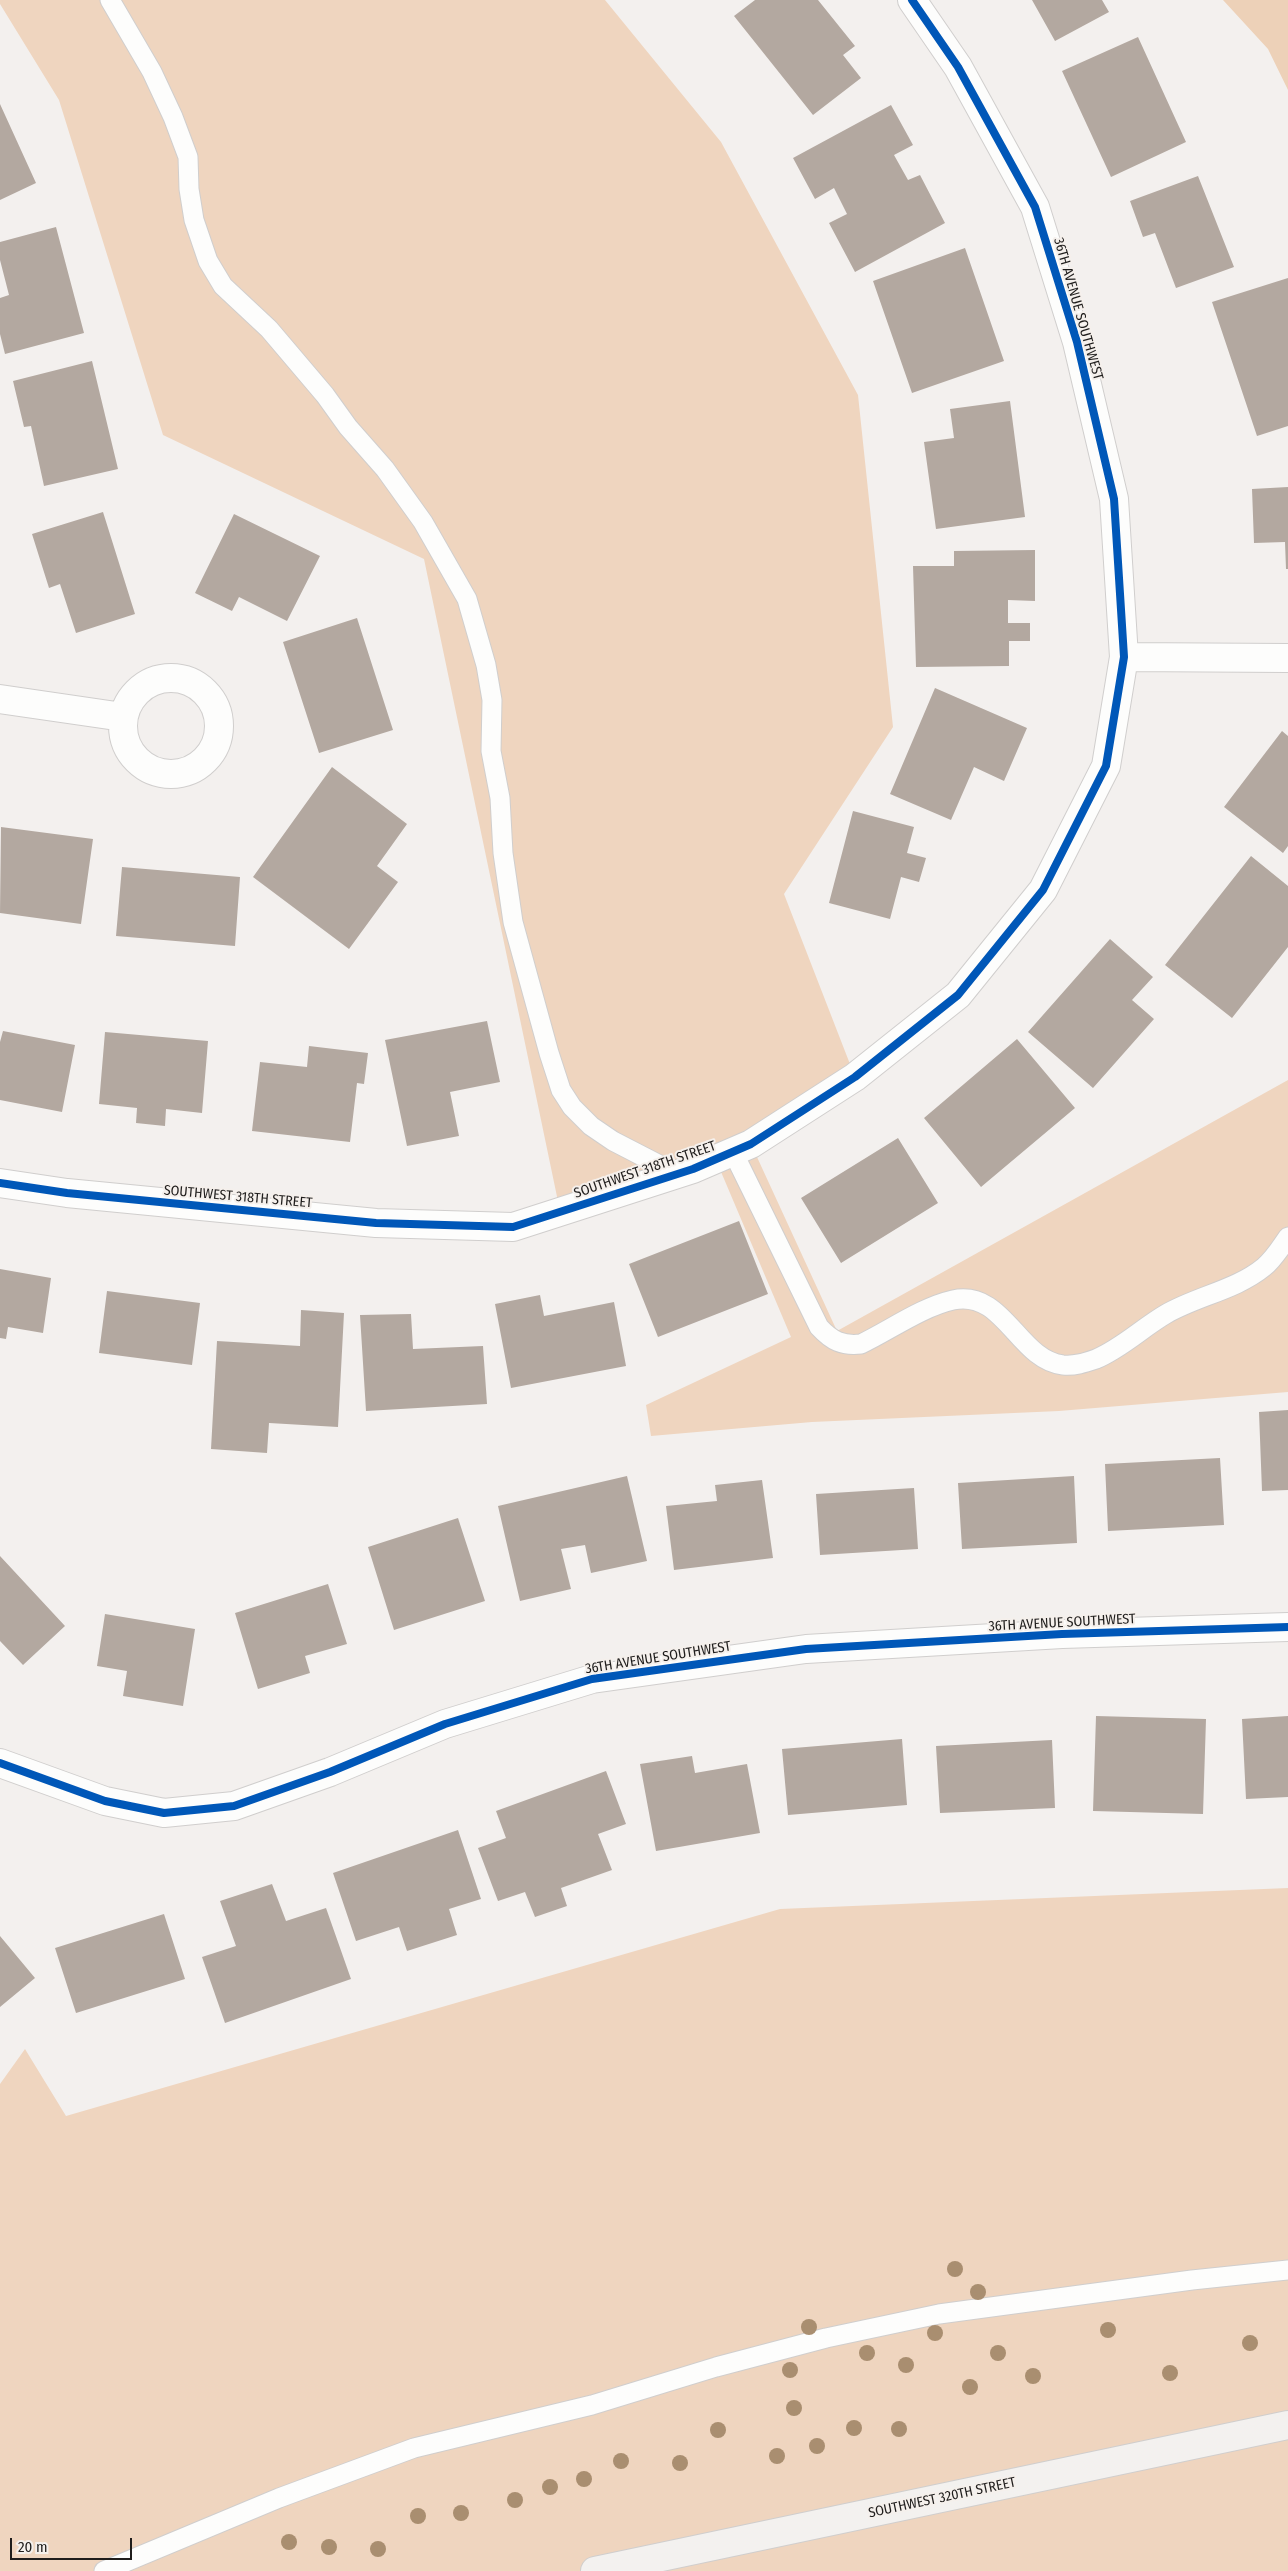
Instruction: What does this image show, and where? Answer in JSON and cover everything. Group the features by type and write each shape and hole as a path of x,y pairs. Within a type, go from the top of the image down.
{"main road":[{"name":"SOUTHWEST 320TH STREET","path":"595,2571 1288,2425"}],"street":[{"name":"36TH AVENUE SOUTHWEST","path":"912,0 958,67 1035,207 1077,342 1114,499 1124,657"},
{"name":"SOUTHWEST 318TH STREET","path":"0,1183 105,1197 376,1223 513,1227 677,1174 751,1144 856,1077 958,995 1043,890 1106,766 1124,657"},
{"path":"1124,657 1288,658"},
{"path":"0,699 123,717"},
{"name":"36TH AVENUE SOUTHWEST","path":"0,1763 105,1801 164,1813 234,1806 330,1772 445,1724 592,1679 806,1649 1062,1634 1288,1626"}],"lane":[{"path":"110,0 148,65 173,117 188,157 189,189 194,220 208,261 223,286 269,329 326,395 348,427 385,469 424,522 467,599 486,665 492,700 492,751 500,798 503,853 513,922 548,1053 561,1090 572,1107 590,1126 613,1141 677,1174"},
{"path":"733,1152 819,1327 828,1336 847,1346 867,1341 939,1304 956,1299 969,1300 981,1303 993,1310 1041,1356 1060,1364 1079,1365 1121,1345 1167,1313 1242,1281 1265,1266 1288,1237"},
{"path":"104,2571 279,2498 414,2448 592,2405 716,2367 826,2338 939,2314 1182,2281 1288,2270"}],"shaded area":[{"path":"0,0 605,0 721,142 858,395 893,727 784,894 855,1077 751,1144 837,1331 1288,1080 1288,1392 1059,1411 812,1422 651,1436 646,1405 791,1337 716,1160 560,1211 424,559 163,435 59,100 0,4"},
{"path":"1223,0 1288,0 1288,90 1268,49"},
{"path":"1288,1888 1288,2571 0,2571 0,2084 25,2049 66,2116 780,1909"}],"building":[{"path":"755,0 818,0 855,46 843,55 861,78 813,115 734,16"},
{"path":"1032,0 1102,0 1109,12 1055,41"},
{"path":"1138,37 1186,142 1111,177 1062,71"},
{"path":"0,104 36,183 0,200"},
{"path":"891,105 913,145 894,155 908,180 920,175 945,223 855,272 829,223 847,214 834,188 815,199 793,158"},
{"path":"1198,176 1234,267 1176,288 1155,233 1143,237 1130,201"},
{"path":"56,227 84,333 5,354 0,334 0,298 9,295 0,260 0,242"},
{"path":"965,248 1004,361 912,393 873,281"},
{"path":"1288,278 1288,426 1257,436 1212,302"},
{"path":"92,361 118,469 44,486 31,426 24,427 13,381"},
{"path":"1010,401 1025,517 936,529 924,442 954,438 950,409"},
{"path":"1288,487 1288,569 1286,569 1285,542 1254,543 1252,489"},
{"path":"103,512 135,614 76,633 60,584 49,588 32,534"},
{"path":"234,514 320,556 287,621 239,597 232,611 195,593"},
{"path":"1035,550 1035,601 1008,600 1008,623 1030,623 1030,641 1009,641 1009,666 916,667 913,566 954,566 954,551"},
{"path":"357,618 393,730 319,753 283,642"},
{"path":"935,688 1027,728 1004,781 974,767 951,820 890,794"},
{"path":"1282,731 1288,736 1288,846 1283,853 1224,807"},
{"path":"332,767 407,824 377,866 398,882 349,949 253,877"},
{"path":"853,811 914,827 907,853 926,858 919,882 901,877 890,919 829,903"},
{"path":"1,827 93,839 81,924 0,913"},
{"path":"1251,856 1288,886 1288,947 1232,1018 1165,965"},
{"path":"122,867 240,877 235,946 116,936"},
{"path":"1110,939 1153,977 1132,1000 1154,1019 1093,1088 1028,1032"},
{"path":"487,1021 500,1082 450,1092 459,1136 407,1146 385,1040"},
{"path":"3,1031 75,1045 62,1112 0,1100 0,1042"},
{"path":"105,1032 208,1041 202,1113 166,1109 165,1126 136,1123 137,1108 99,1104"},
{"path":"1017,1039 1075,1108 981,1187 924,1118"},
{"path":"309,1046 368,1053 364,1084 357,1083 350,1142 252,1131 260,1062 307,1067"},
{"path":"898,1138 938,1203 841,1263 801,1198"},
{"path":"739,1221 768,1294 658,1337 629,1264"},
{"path":"0,1269 51,1278 43,1333 8,1327 6,1339 0,1338"},
{"path":"107,1291 200,1303 192,1365 99,1353"},
{"path":"540,1295 544,1316 614,1302 626,1366 511,1388 495,1304"},
{"path":"301,1310 344,1313 338,1427 269,1423 267,1453 211,1449 217,1341 300,1346"},
{"path":"411,1314 413,1349 483,1346 487,1404 366,1411 360,1315"},
{"path":"1288,1410 1288,1490 1262,1491 1259,1412"},
{"path":"1220,1458 1224,1525 1108,1531 1105,1464"},
{"path":"627,1476 647,1561 591,1573 585,1545 561,1549 571,1589 520,1601 498,1506"},
{"path":"1074,1476 1077,1543 962,1549 958,1483"},
{"path":"762,1480 773,1558 674,1570 666,1506 717,1501 715,1485"},
{"path":"914,1488 918,1549 820,1555 816,1494"},
{"path":"458,1518 485,1601 394,1630 368,1547"},
{"path":"0,1556 65,1626 23,1665 0,1641"},
{"path":"328,1584 347,1644 305,1656 310,1673 258,1689 235,1613"},
{"path":"105,1614 195,1629 183,1706 123,1696 127,1671 97,1666"},
{"path":"1096,1716 1206,1719 1203,1814 1093,1811"},
{"path":"1288,1716 1288,1797 1246,1799 1242,1719"},
{"path":"902,1739 907,1805 788,1815 782,1749"},
{"path":"1052,1740 1055,1808 940,1813 936,1746"},
{"path":"692,1756 695,1773 747,1764 760,1833 656,1851 640,1764"},
{"path":"606,1771 626,1824 598,1834 612,1870 561,1888 567,1906 535,1917 525,1892 498,1901 478,1848 506,1838 496,1811"},
{"path":"458,1830 481,1899 449,1909 457,1935 407,1951 399,1927 356,1941 333,1873"},
{"path":"272,1884 286,1921 326,1908 351,1979 225,2023 202,1957 236,1946 220,1901"},
{"path":"164,1914 185,1979 76,2013 55,1948"},
{"path":"0,1936 35,1978 0,2007"}],"cycle path":[{"path":"0,1183 67,1193 376,1223 513,1227 693,1169 751,1144 855,1077 958,995 1043,890 1106,766 1124,657 1114,499 1077,342 1035,207 958,67 912,0"},
{"path":"0,1763 105,1801 164,1813 234,1806 330,1772 445,1724 592,1679 806,1649 1062,1634 1288,1627"}]}
